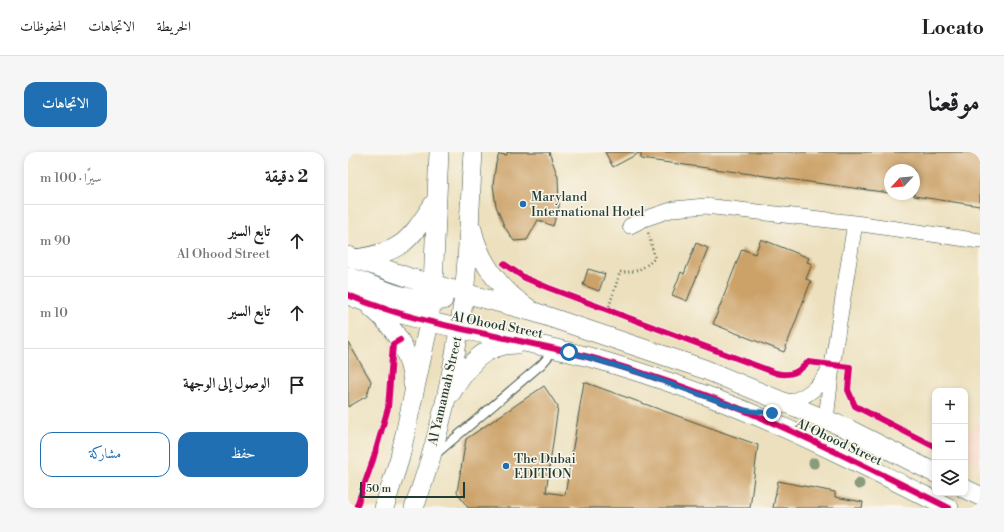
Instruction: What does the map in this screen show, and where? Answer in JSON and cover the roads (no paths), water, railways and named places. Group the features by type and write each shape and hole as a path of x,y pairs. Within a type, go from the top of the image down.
{"street":[{"path":"384,508 400,457 429,323 438,198 439,152"},
{"name":"Al Yamamah Street","path":"414,508 444,404 459,330 464,294 473,152"},
{"path":"350,264 400,247 416,231 438,198"},
{"path":"630,226 644,219 674,209 705,206 855,223 980,241"},
{"path":"469,217 477,246 492,273 510,295 534,312"},
{"path":"743,410 772,413 812,427 822,424 826,420 832,366 855,223"},
{"name":"Al Ohood Street","path":"350,264 432,293 464,294 534,312 704,370 826,420 932,473"},
{"name":"Al Ohood Street","path":"348,296 429,323 459,330 534,343 637,372 743,410 823,446 949,508"},
{"path":"366,303 379,313 400,340 412,377 413,398"},
{"path":"444,404 468,368 481,355 501,346 534,343"},
{"path":"787,403 805,396 816,389 832,366"},
{"path":"968,490 980,496"}],"lane":[{"path":"429,460 537,369 555,348"}],"place":[{"name":"Maryland International Hotel","path":"523,204"},
{"name":"The Dubai EDITION","path":"506,466"}]}
